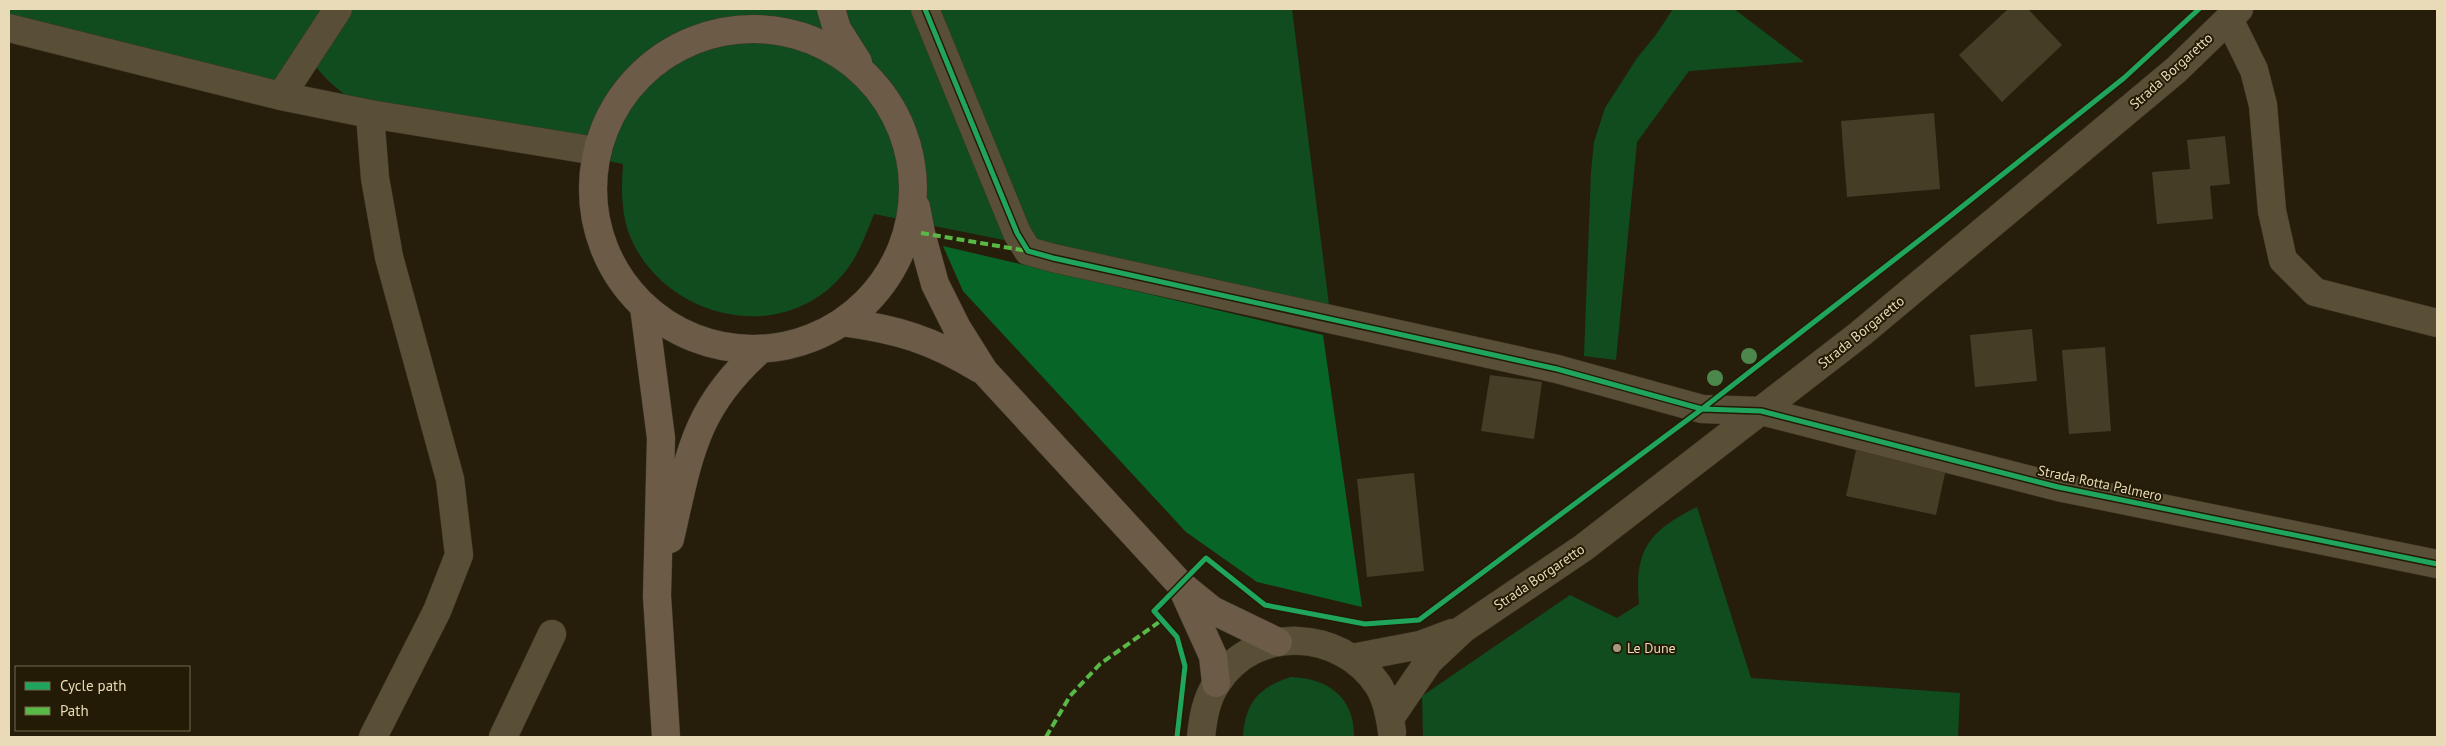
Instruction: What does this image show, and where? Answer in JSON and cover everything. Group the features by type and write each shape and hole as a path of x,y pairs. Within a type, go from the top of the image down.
{"main road":[{"path":"718,32 745,9"},
{"path":"832,9 837,29 892,110 907,148 912,188 921,233 935,284 958,328 984,371 1180,584 1212,610 1278,642"},
{"path":"869,78 843,57 815,41 791,33 751,28 718,32 676,47 641,74 613,109 596,151 592,193 599,235 617,274 644,307 679,332 719,346 761,349 803,342 842,322 866,302 886,278 901,250 910,219 912,188"},
{"path":"644,307 661,438 656,596 666,737"},
{"path":"842,322 910,334 948,350 984,371"},
{"path":"656,596 687,464 696,434 710,406 725,385 761,349"},
{"path":"1180,584 1210,648 1216,683"}],"street":[{"path":"281,96 338,9"},
{"name":"Strada Rotta Palmero","path":"925,9 1017,233 1028,251 1052,258 1558,369 1702,409 1761,411 2058,487 2437,564"},
{"path":"2234,14 2254,70 2263,105 2272,211 2283,260 2315,292 2437,323"},
{"name":"Strada Borgaretto","path":"1391,728 1428,661 1462,629 1583,548 1860,334 2176,70 2234,14"},
{"path":"9,28 281,96 370,114 596,151"},
{"path":"370,114 375,178 389,257 450,479 460,555 437,611 373,737"},
{"name":"Strada Borgaretto","path":"1352,658 1420,645 1462,629"},
{"path":"503,737 552,634"},
{"path":"1201,737 1204,713 1216,683 1230,667 1246,654 1261,646 1297,639 1332,646 1352,658 1366,671 1378,686 1386,702 1391,728"}],"green space":[{"path":"9,9 322,9 273,83 9,20"},
{"path":"352,9 1292,9 1329,305 874,214 850,265 838,280 813,300 785,312 756,316 726,314 698,305 672,289 650,269 633,243 626,224 622,194 623,164 370,114 335,86 315,65"},
{"path":"1673,9 1734,9 1804,62 1689,71 1637,142 1616,360 1584,356 1591,172 1594,142 1605,108 1637,58"},
{"path":"943,246 1323,335 1362,607 1257,582 1186,532 963,291"},
{"name":"Le Dune","path":"1697,507 1751,678 1960,693 1958,737 1423,737 1422,696 1570,595 1617,618 1639,604 1639,570 1642,556 1648,545 1656,534 1667,525"},
{"path":"1291,677 1317,681 1337,693 1350,711 1354,737 1243,737 1247,715 1256,698 1270,686"}],"building":[{"path":"2008,9 2028,9 2062,45 2002,102 1959,55"},
{"path":"1934,113 1940,189 1847,197 1841,121"},
{"path":"2225,136 2230,184 2210,186 2213,219 2157,224 2152,172 2190,169 2187,140"},
{"path":"2032,329 2037,381 1975,387 1970,335"},
{"path":"2105,347 2111,431 2069,434 2062,350"},
{"path":"1490,375 1542,382 1534,439 1481,431"},
{"path":"1856,450 1946,469 1936,515 1846,496"},
{"path":"1414,473 1424,571 1367,577 1357,479"}],"marked path":[{"path":"921,233 1028,251"},
{"path":"1046,737 1070,696 1100,664 1162,620"}],"cycle path":[{"path":"925,9 1017,233 1028,251 1557,369 1702,409 1761,411 2058,487 2437,564"},
{"path":"1177,737 1185,666 1177,637 1154,611 1206,558 1265,605 1365,624 1419,620 1702,409 1939,225 2124,78 2199,9"}],"place":[{"name":"Le Dune","path":"1617,648"}]}
